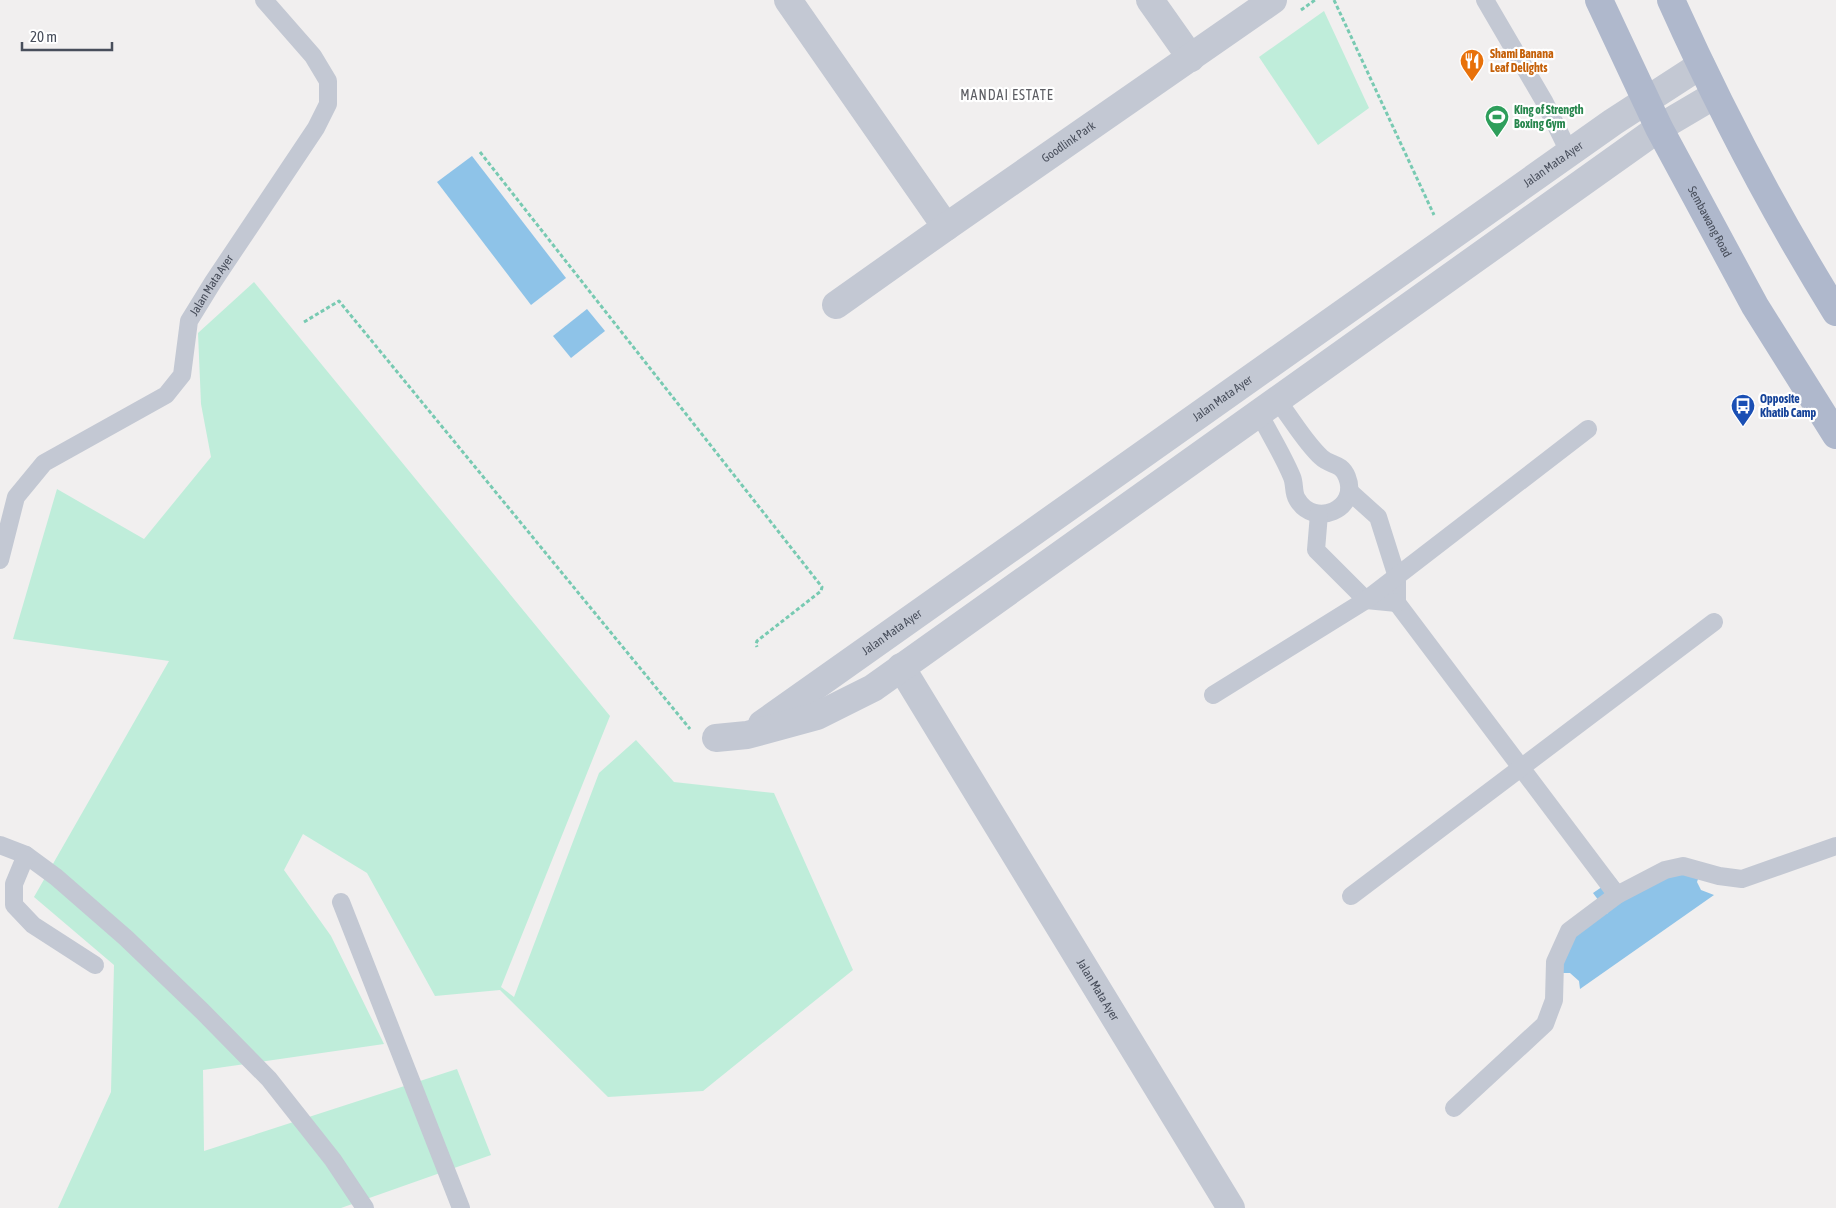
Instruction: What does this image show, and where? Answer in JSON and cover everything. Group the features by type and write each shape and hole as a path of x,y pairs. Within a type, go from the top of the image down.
{"main road":[{"name":"Sembawang Road","path":"1599,0 1659,128 1754,306 1836,435"},
{"path":"1671,0 1715,95 1807,265 1836,312"}],"street":[{"path":"788,0 946,227"},
{"path":"1150,0 1191,58"},
{"name":"Goodlink Park","path":"836,305 1273,0"},
{"name":"Jalan Mata Ayer","path":"747,735 1646,100 1701,66"},
{"name":"Jalan Mata Ayer","path":"716,738 747,735 817,716 873,688 1659,128 1715,95"},
{"path":"1570,154 1585,181"},
{"name":"Jalan Mata Ayer","path":"902,667 1231,1208"}],"lane":[{"name":"Jalan Mata Ayer","path":"0,560 16,497 44,463 166,395 182,375 190,321 213,282 316,128 328,104 328,80 312,56 264,0"},
{"path":"1485,0 1544,101 1570,154"},
{"path":"1268,407 1323,459 1338,464 1347,475 1349,491 1345,502 1335,511 1318,514 1307,510 1296,499 1294,482 1268,407"},
{"path":"1213,695 1366,600 1588,429"},
{"path":"1349,491 1378,517 1397,577 1397,603 1617,895"},
{"path":"1318,514 1316,550 1366,600 1397,603"},
{"path":"1351,896 1714,622"},
{"path":"0,845 26,855 56,877 126,938 269,1079 333,1160 365,1208"},
{"path":"1454,1108 1545,1024 1554,1000 1556,962 1569,931 1617,895 1665,870 1682,866 1719,876 1742,879 1836,846"},
{"path":"26,855 14,884 14,905 32,925 95,965"},
{"path":"341,902 461,1208"}],"path":[{"path":"1334,0 1434,216"},
{"path":"480,152 822,587 821,591 757,641 757,647"},
{"path":"304,322 339,301 687,727 699,735 716,738"}],"green space":[{"path":"1324,11 1369,108 1318,145 1259,57"},
{"path":"254,282 610,716 501,987 514,997 599,773 636,740 674,782 774,793 853,970 703,1091 608,1097 500,990 435,996 367,873 303,834 284,870 331,936 384,1044 203,1070 204,1151 457,1069 491,1155 341,1208 58,1208 111,1092 114,965 34,897 169,661 13,639 57,489 144,539 211,457 201,404 198,333"}],"water":[{"path":"472,156 566,278 531,305 437,182"},
{"path":"587,309 605,331 571,358 553,336"},
{"path":"1651,871 1700,873 1697,882 1701,890 1714,895 1580,989 1579,981 1570,973 1559,973 1579,923 1608,913 1593,893 1615,878 1630,898"}],"place":[{"name":"Shami Banana Leaf Delights","path":"1472,82"},
{"name":"King of Strength Boxing Gym","path":"1497,138"},
{"name":"Opposite Khatib Camp","path":"1743,427"}],"district":[{"name":"MANDAI ESTATE","path":"1007,95"}]}
